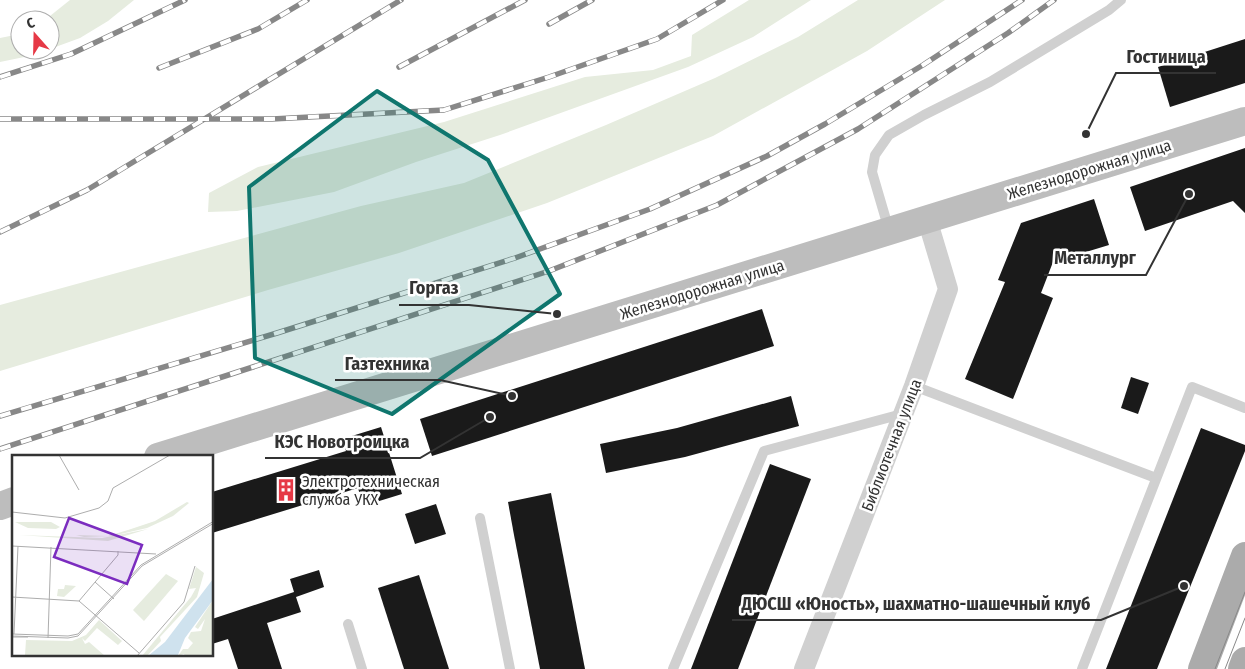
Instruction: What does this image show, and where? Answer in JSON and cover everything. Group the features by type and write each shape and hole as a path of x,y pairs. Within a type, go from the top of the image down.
{"main road":[{"name":"Железнодорожная улица","path":"161,455 1245,121"},
{"path":"0,506 12,502"},
{"path":"1202,669 1245,556"},
{"path":"1242,669 1245,661"}],"street":[{"name":"Библиотечная улица","path":"804,669 914,386 948,289 928,219"}],"lane":[{"path":"889,231 872,172 875,155 889,135 990,82 1109,10 1121,0"},
{"path":"914,386 1156,478"},
{"path":"1082,669 1192,386 1245,408"},
{"path":"673,669 764,451 903,414"},
{"path":"480,518 510,669"},
{"path":"348,624 362,669"}],"highlighted area":[{"path":"377,91 488,160 560,294 392,414 255,358 249,187"}],"shaded area":[{"path":"70,0 134,0 108,21 80,38 60,45 60,10 58,10"},
{"path":"749,0 811,0 753,37 688,67 500,135 416,162 334,192 237,211 208,212 209,193 258,167 444,122 585,77 653,70 691,56 692,35"},
{"path":"858,0 945,0 867,51 713,136 547,203 399,253 268,290 0,371 0,305 361,206 464,183 715,78 798,37"},
{"path":"10,36 10,60 0,62 0,38"}],"building":[{"path":"1245,39 1245,83 1170,107 1158,67"},
{"path":"1245,148 1245,213 1233,201 1145,231 1130,187"},
{"path":"1094,199 1109,245 1053,262 1041,293 1053,298 1013,399 965,379 1005,282 998,280 1021,223"},
{"path":"762,309 774,346 432,456 420,419"},
{"path":"1131,377 1149,383 1138,414 1121,408"},
{"path":"791,396 799,426 685,457 606,473 600,444 677,428"},
{"name":"Электротехническая служба УКХ","path":"381,427 402,494 363,506 358,488 214,532 214,491 346,451 342,439"},
{"path":"1201,428 1245,445 1245,451 1157,669 1106,669"},
{"path":"770,464 811,479 738,669 691,669"},
{"path":"551,493 585,669 540,669 514,535 508,502"},
{"path":"436,504 446,534 415,544 405,514"},
{"path":"319,570 324,587 296,597 301,612 267,623 282,669 238,669 228,639 214,643 214,618 294,592 290,579"},
{"path":"419,575 449,669 404,669 378,588"}],"tram line":[{"path":"1215,669 1245,592"},
{"path":"1225,669 1245,618"}],"railway":[{"path":"0,77 71,54 185,0"},
{"path":"159,68 258,29 307,0"},
{"path":"0,232 87,190 401,0"},
{"path":"399,67 525,0"},
{"path":"549,24 592,0"},
{"path":"0,119 272,119 444,110 549,77 657,39 723,0"},
{"path":"0,416 277,333 515,258 650,209 767,156 825,124 923,65 1022,0"},
{"path":"0,449 549,271 717,205 858,129 1008,33 1054,0"}],"place":[{"name":"Гостиница","path":"1086,134"},
{"name":"Металлург","path":"1189,194"},
{"name":"Горгаз","path":"557,314"},
{"name":"Газтехника","path":"512,396"},
{"name":"КЭС Новотроицка","path":"490,417"},
{"name":"Электротехническая служба УКХ","path":"286,490"},
{"name":"ДЮСШ «Юность», шахматно-шашечный клуб","path":"1184,586"}]}
